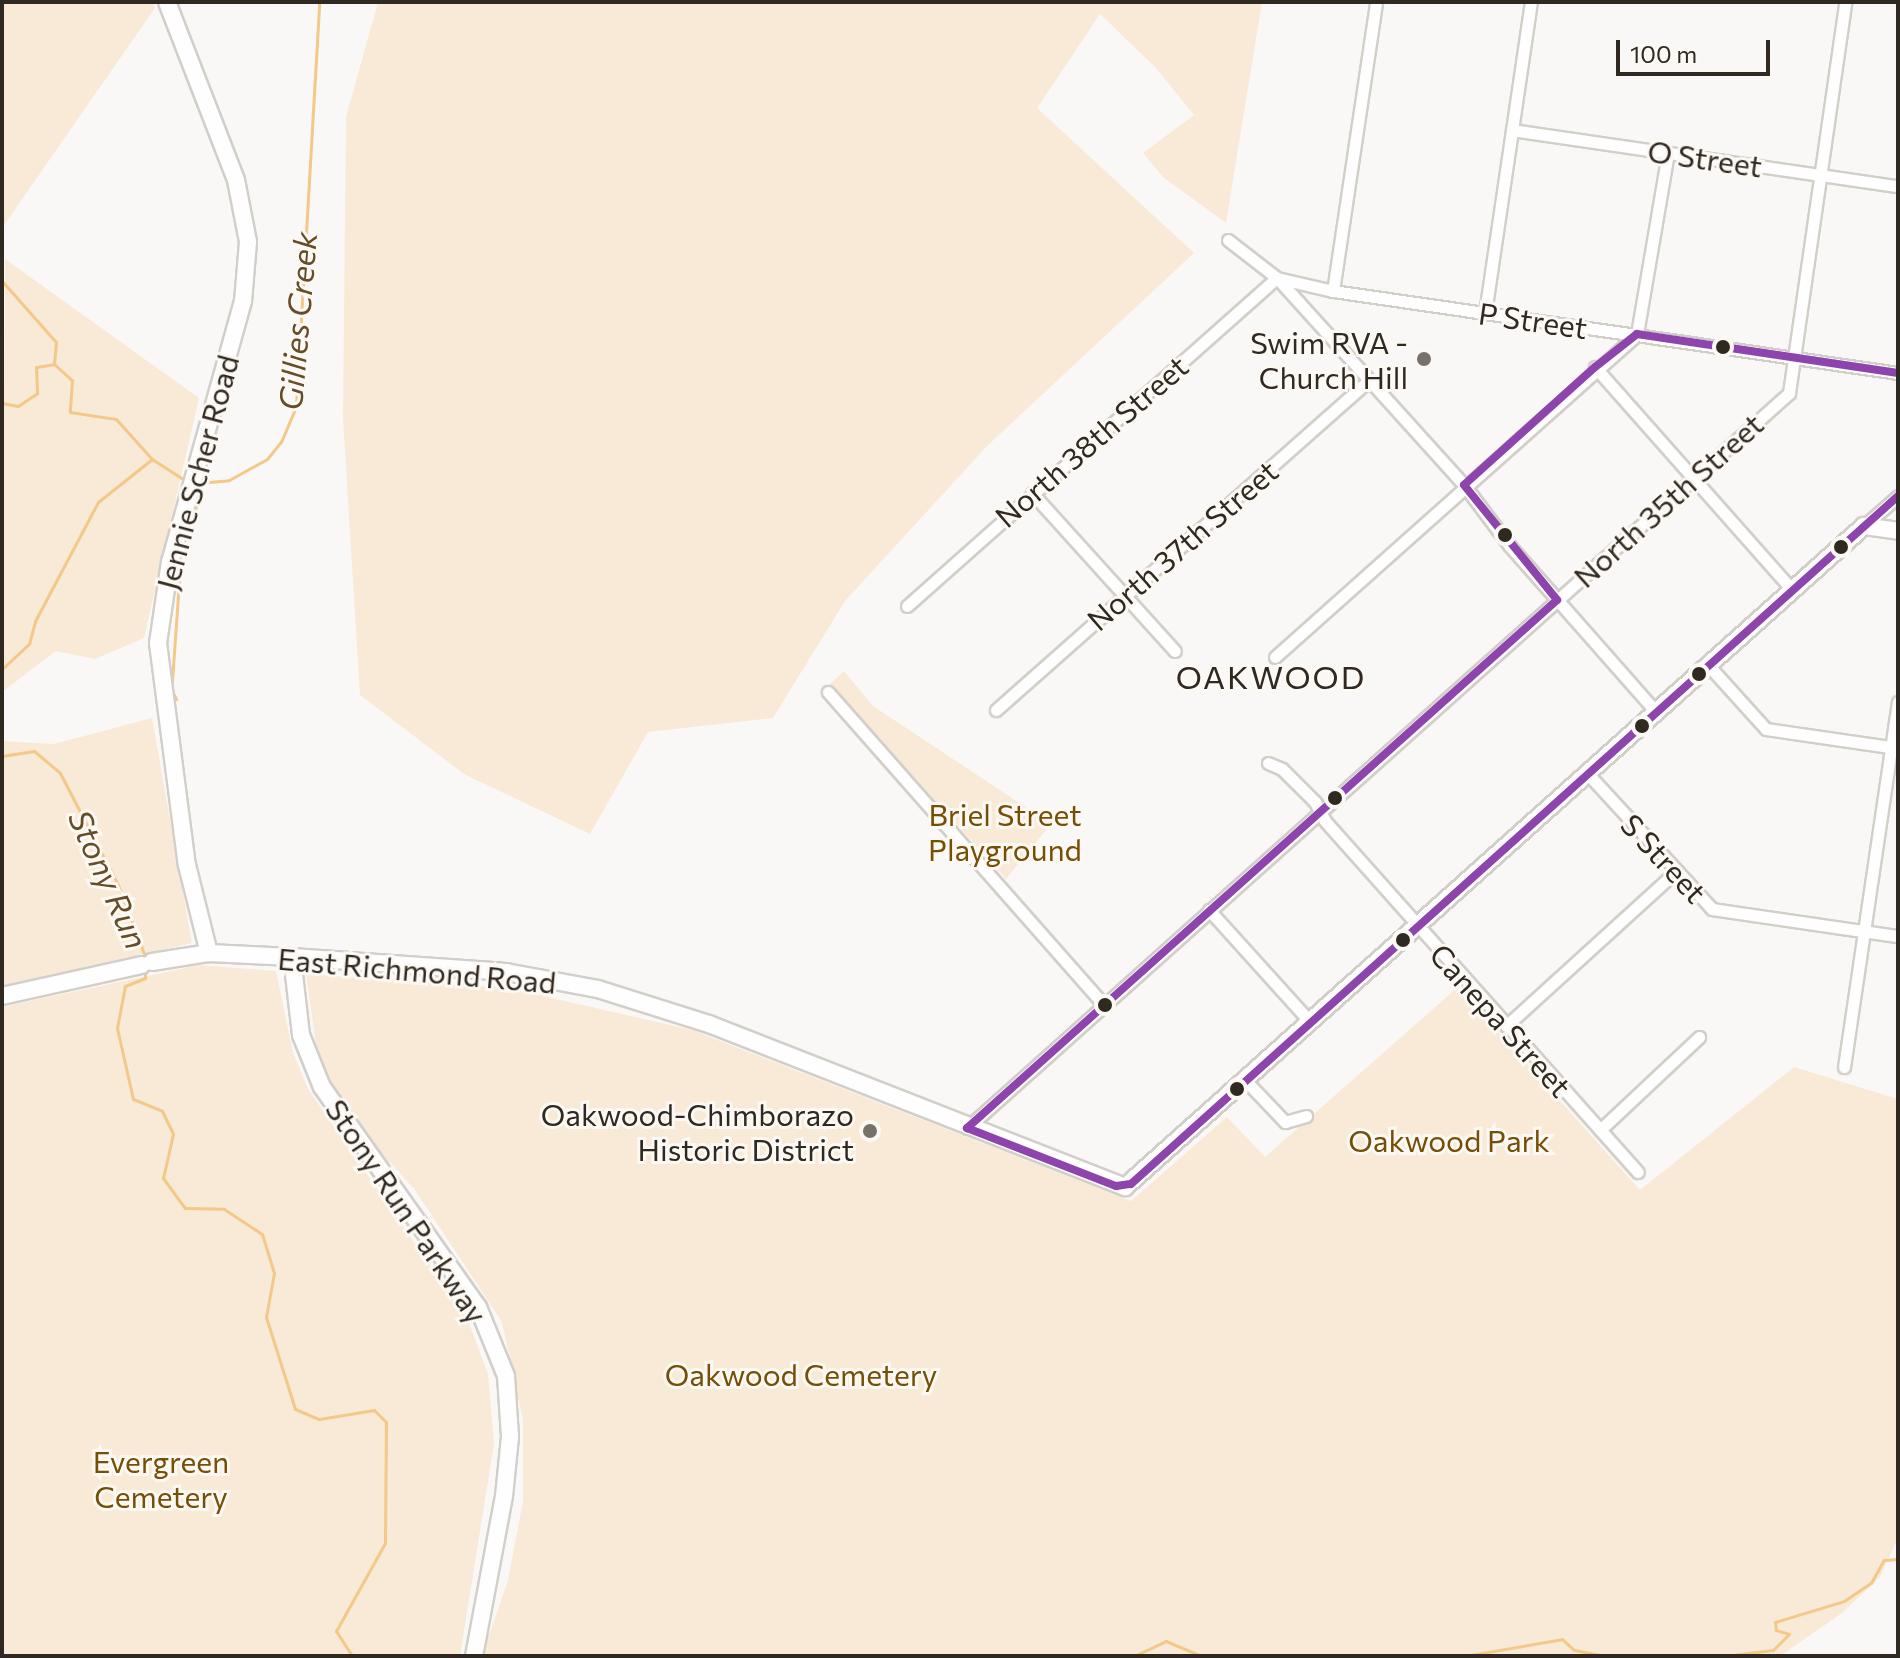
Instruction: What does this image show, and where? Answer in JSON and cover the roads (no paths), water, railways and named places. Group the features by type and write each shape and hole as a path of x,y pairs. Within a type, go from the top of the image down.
{"street":[{"name":"Jennie Scher Road","path":"167,2 236,180 248,242 243,301 163,591 158,665 187,865 209,953"},
{"path":"1333,291 1376,2"},
{"path":"1485,313 1531,2"},
{"name":"North 35th Street","path":"967,1128 1789,393 1845,2"},
{"name":"O Street","path":"1512,130 1898,186"},
{"path":"1275,657 1595,367 1637,334 1668,153"},
{"name":"P Street","path":"1228,240 1277,278 1333,291 1898,373"},
{"path":"1277,278 1464,485 1557,600 1656,712"},
{"name":"North 38th Street","path":"907,606 1277,278"},
{"path":"1595,367 1792,590"},
{"name":"North 37th Street","path":"996,710 1368,381"},
{"path":"1032,493 1175,651"},
{"path":"1306,1116 1285,1122 1246,1081 1898,496"},
{"path":"1864,526 1898,531"},
{"path":"1709,666 1766,729 1895,748"},
{"path":"828,692 1104,1005"},
{"path":"1844,1067 1895,748 1898,702"},
{"name":"Canepa Street","path":"1268,763 1282,769 1320,811 1418,927 1638,1172"},
{"name":"S Street","path":"1588,774 1674,873 1712,909 1898,936"},
{"path":"1506,1026 1674,873"},
{"path":"1209,910 1311,1023"},
{"name":"East Richmond Road","path":"2,996 209,953 506,972 598,989 709,1024 967,1128 1125,1187 1246,1081"},
{"name":"Stony Run Parkway","path":"292,957 301,1035 322,1087 478,1307 506,1376 510,1437 504,1496 474,1656"},
{"path":"1600,1130 1699,1037"}],"waterway":[{"name":"Gillies Creek","path":"197,483 229,480 267,459 281,442 296,406 319,2"},
{"path":"2,281 56,342 54,364"},
{"name":"Gillies Creek","path":"2,403 18,406 37,393 36,367 54,364 72,380 70,412 116,419 152,459 186,481"},
{"name":"Stony Run","path":"2,669 29,644 35,621 98,502 152,459"},
{"path":"194,513 203,484"},
{"path":"172,681 180,567"},
{"path":"173,693 176,699"},
{"name":"Stony Run","path":"2,756 34,751 60,773 118,885 146,959"},
{"name":"Stony Run","path":"145,970 145,978 125,986 117,1028 133,1099 162,1111 173,1134 163,1178 185,1208 224,1209 262,1234 274,1273 266,1317 295,1409 319,1419 374,1410 386,1422 385,1543 336,1631 352,1656"},
{"path":"1725,1656 1773,1650 1789,1634 1776,1630 1775,1622 1844,1601 1871,1583 1884,1560 1898,1559"},
{"path":"1465,1656 1562,1639 1574,1650 1604,1656"},
{"path":"1134,1656 1166,1641 1201,1656"},
{"path":"1214,1656 1249,1656"}],"place":[{"name":"Swim RVA - Church Hill","path":"1424,359"},
{"name":"Oakwood-Chimborazo Historic District","path":"870,1131"}],"district":[{"name":"OAKWOOD","path":"1271,676"}],"park label":[{"name":"Briel Street Playground","path":"1005,831"},
{"name":"Oakwood Park","path":"1449,1140"},
{"name":"Oakwood Cemetery","path":"801,1374"},
{"name":"Evergreen Cemetery","path":"161,1478"}]}
